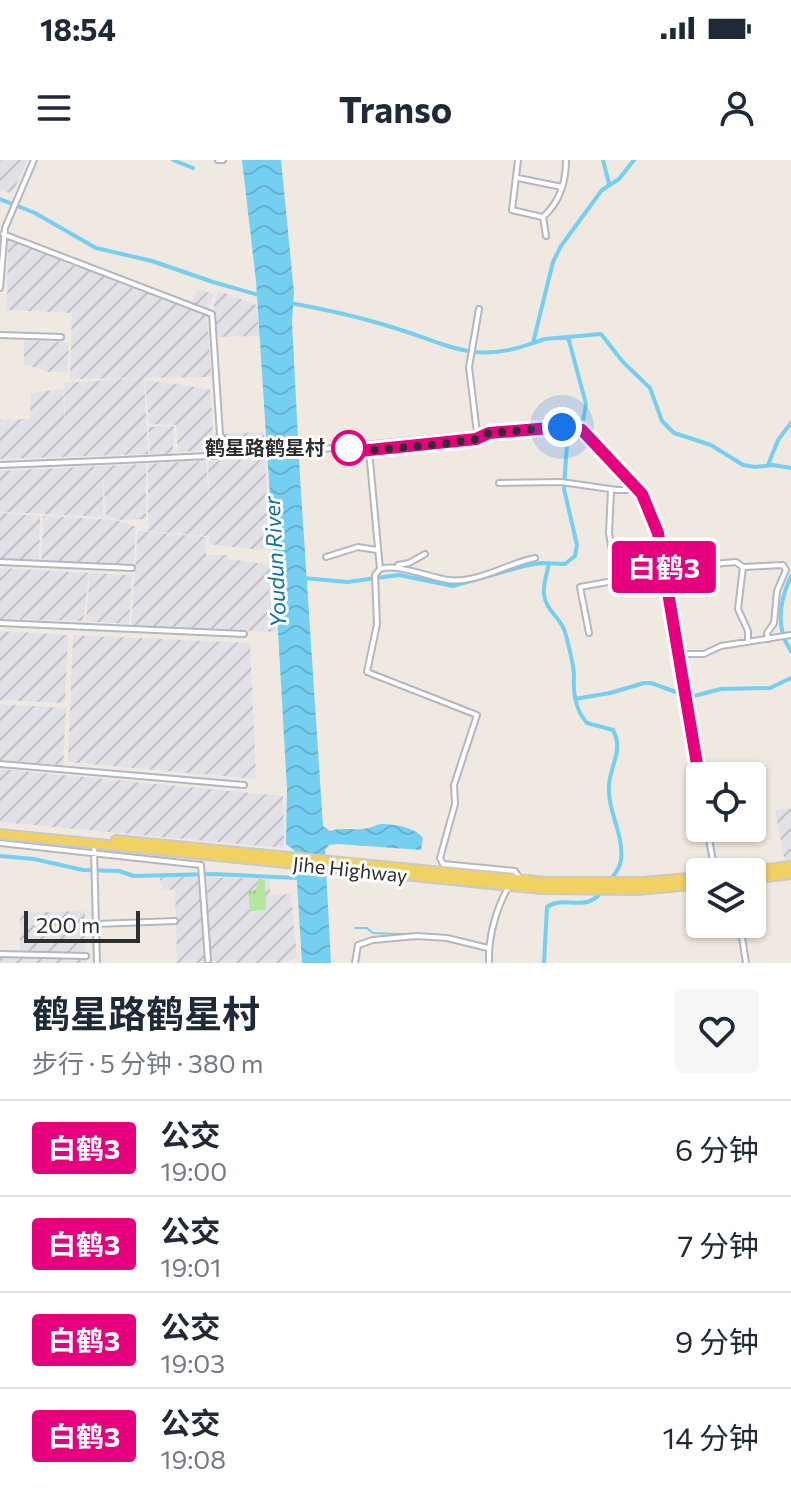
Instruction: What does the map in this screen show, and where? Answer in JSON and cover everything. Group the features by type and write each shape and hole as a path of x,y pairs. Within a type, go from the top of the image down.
{"main road":[{"name":"Jihe Highway","path":"0,832 442,876 509,886 686,884"},
{"name":"Jihe Highway","path":"75,839 94,848 177,849"},
{"path":"766,869 791,866"},
{"path":"766,877 791,874"},
{"name":"Jihe Highway","path":"442,876 594,887"},
{"name":"Jihe Highway","path":"616,887 686,879"}],"street":[{"path":"0,288 2,227 34,160"},
{"path":"518,160 512,210 543,217"},
{"path":"543,217 556,204 566,160"},
{"path":"518,178 562,187"},
{"path":"543,217 546,236"},
{"path":"3,234 212,314 220,435 225,441 246,441"},
{"path":"477,434 469,361 479,309"},
{"path":"0,335 61,337"},
{"path":"0,465 292,452 489,433 574,427 582,430 639,490 658,533 697,762"},
{"path":"348,434 350,452 476,439 489,433"},
{"path":"369,451 380,569"},
{"path":"499,483 561,482 611,490 639,490"},
{"path":"611,490 609,533 617,581"},
{"path":"326,557 358,547 377,551"},
{"path":"425,554 409,563 380,569 375,575 377,624 367,672 477,715 454,785 455,804 441,862 515,871 519,874 518,880"},
{"path":"396,566 422,575 458,580 535,558"},
{"path":"0,562 132,568"},
{"path":"589,633 580,587 736,562 743,567 783,565 786,570 777,591 774,623 767,633 768,639"},
{"path":"743,567 738,609 739,616 745,621 748,642"},
{"path":"0,623 244,634"},
{"path":"678,654 704,654 721,646 791,635"},
{"path":"0,764 244,785"},
{"path":"0,843 94,848 201,865 208,960"},
{"path":"94,848 97,963"},
{"path":"489,963 488,948 498,910 509,886"},
{"path":"96,924 175,921"},
{"path":"355,963 358,945 380,939 437,937 488,948"},
{"path":"742,938 746,963"},
{"path":"0,954 86,956"}],"shaded area":[{"path":"0,160 28,160 12,194 0,189"},
{"path":"8,238 207,315 211,377 144,378 148,454 0,459 0,420 30,419 31,393 63,389 66,437 64,383 139,378 70,379 72,313 7,310"},
{"path":"197,289 214,294 208,308 192,303"},
{"path":"219,291 256,305 260,336 217,337 214,304"},
{"path":"24,340 69,342 67,372 49,372 24,364"},
{"path":"145,380 210,389 213,434 264,432 265,447 228,448 224,444 214,445 214,450 178,452 176,425 149,424"},
{"path":"174,426 173,450 167,454 150,454 148,427"},
{"path":"265,459 270,547 261,550 209,544 210,531 208,536 148,531 148,464 206,461 209,497 208,461"},
{"path":"146,464 146,519 121,520 106,516 103,476 103,517 0,512 0,471"},
{"path":"0,513 40,516 39,561 0,559"},
{"path":"43,516 116,520 136,527 133,566 42,561"},
{"path":"138,531 206,537 206,555 228,555 228,559 272,565 274,587 269,590 272,609 276,611 276,632 131,625"},
{"path":"0,568 89,573 83,621 0,619"},
{"path":"90,573 132,575 129,624 86,621"},
{"path":"0,631 68,635 65,703 0,700"},
{"path":"73,635 250,643 256,779 68,762"},
{"path":"0,704 66,708 63,765 0,760"},
{"path":"0,769 283,796 284,848 0,822"},
{"path":"791,808 791,860 785,861 775,810"},
{"path":"159,876 270,879 270,895 291,894 297,959 279,963 177,963 175,890 163,889"},
{"path":"85,911 86,955 20,954 20,913"},
{"path":"0,956 87,957 87,963 0,963"}],"green space":[{"path":"258,880 265,880 266,910 250,911 248,891 256,890"}],"water":[{"name":"Youdun River","path":"242,160 281,160 294,293 292,322 300,477 323,826 330,831 392,825 410,829 423,838 421,850 338,844 329,845 325,850 331,963 302,963 295,851 286,844 287,789 272,527 256,281"}],"waterway":[{"path":"173,160 193,168"},
{"path":"603,160 609,184"},
{"path":"290,303 364,319 475,352 512,350 533,343 553,262 561,246 602,190 619,179 634,160"},
{"path":"0,199 35,213 96,248 152,261 262,296"},
{"path":"533,343 601,334 623,362 650,388 662,421 674,433 711,445 743,465 791,468"},
{"path":"303,578 347,582 399,575 453,586 524,566 565,564 575,556 577,545 564,489 567,443 583,421 586,404 568,337"},
{"path":"768,465 778,440 791,423"},
{"path":"549,563 544,586 545,600 565,632 573,666 577,707 587,723 613,730 616,737 617,751 609,794 620,841 621,860 609,882"},
{"path":"791,576 781,614 783,633 791,651"},
{"path":"575,699 644,683 690,697 721,689 770,688 791,678"},
{"path":"0,856 34,859 83,870 119,871 134,876 213,874 297,878"},
{"path":"544,963 547,907 561,902 590,901 604,889"},
{"path":"355,928 367,928 373,933 446,936"}],"bus line":[{"name":"白鹤3","path":"349,448 350,452 418,446 476,439 489,433 562,427 582,430 642,494 652,515 661,543 697,762"}],"place":[{"name":"鹤星路鹤星村","path":"349,448"}],"route":[{"path":"349,448 350,452 418,446 476,439 489,433 562,427"}]}
